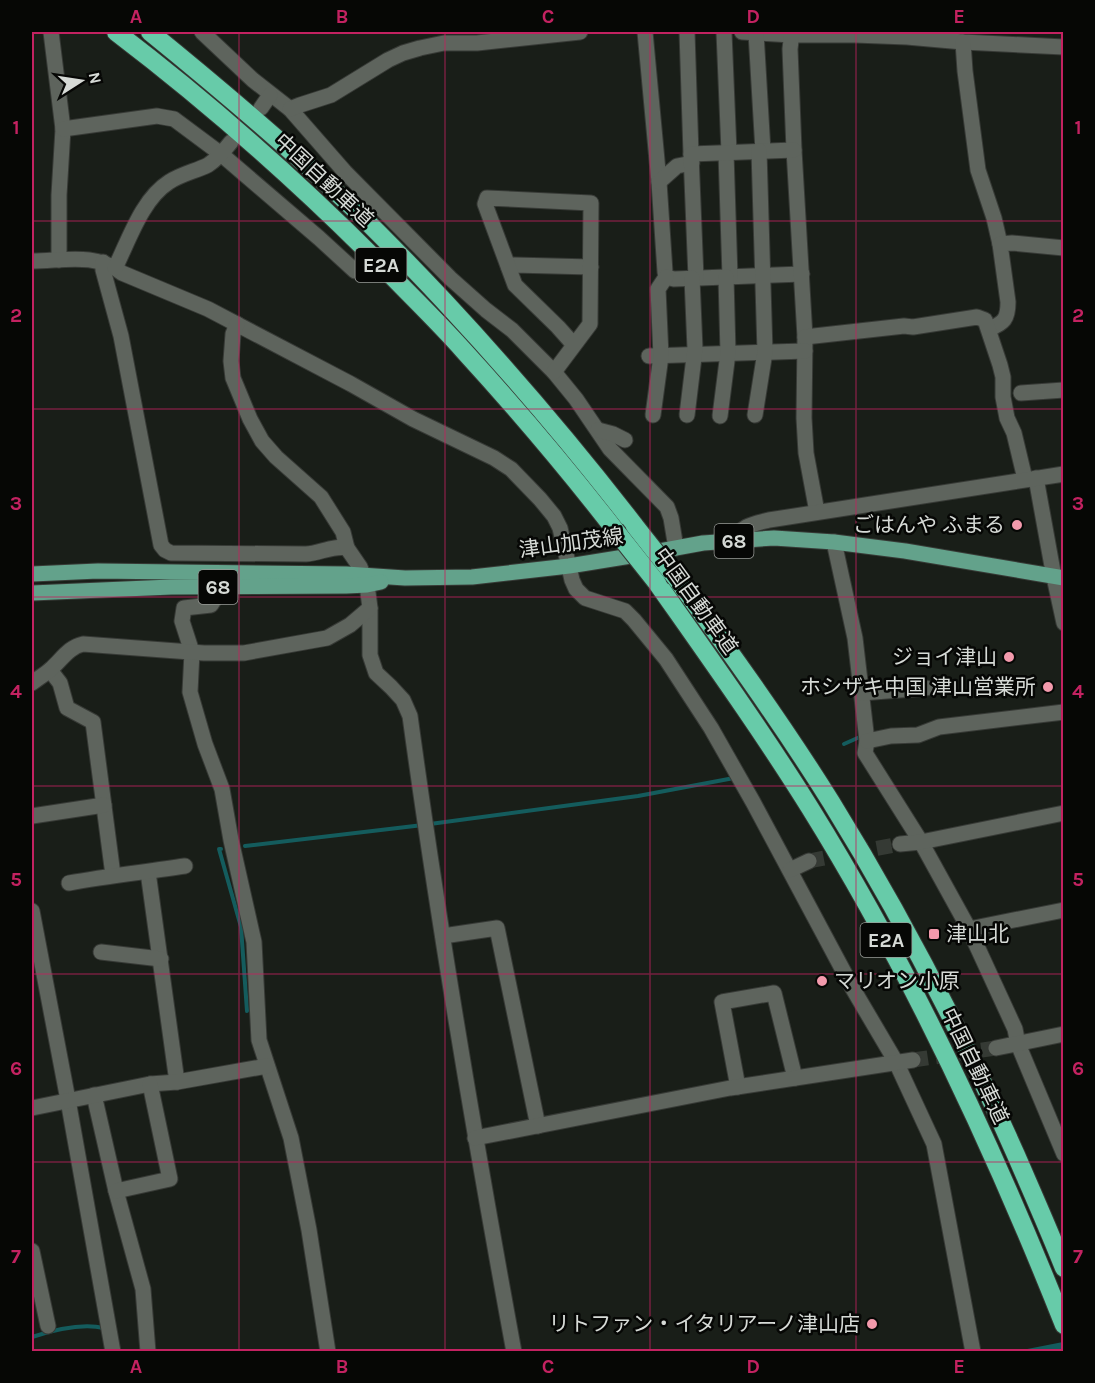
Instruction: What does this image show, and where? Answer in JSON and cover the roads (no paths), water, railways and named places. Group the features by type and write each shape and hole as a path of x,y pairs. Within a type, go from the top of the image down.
{"highway":[{"name":"中国自動車道","path":"116,32 270,159 337,221 462,348 542,439 657,583 760,730 810,808 900,965 981,1127 1064,1325"},
{"name":"中国自動車道","path":"150,32 283,144 353,208 416,272 535,401 590,467 729,649 831,802 920,957 1000,1119 1064,1268"}],"main road":[{"name":"津山加茂線","path":"32,593 472,577 569,566 703,543 774,538 834,542 905,551 1058,577"},
{"name":"津山加茂線","path":"32,573 98,571 365,580"}],"street":[{"path":"51,32 63,129 58,195 59,260"},
{"path":"202,32 253,80 290,110 345,172 450,278 512,330 554,372 576,399 610,449 667,507 676,548"},
{"path":"290,110 331,95 388,60 404,53 465,37 501,41 528,36 580,32"},
{"path":"645,32 666,277 658,289 653,416"},
{"path":"687,32 692,158 695,355 687,415"},
{"path":"720,416 728,353 724,32"},
{"path":"755,415 765,352 764,276 761,151 749,32 876,36 963,42 980,37 1064,47"},
{"path":"792,33 790,49 794,150 805,344 804,418 806,453 817,512"},
{"path":"963,42 978,170 1000,244 1008,302 1005,320 989,329"},
{"path":"261,108 270,95"},
{"path":"63,129 157,116 174,119 221,154 356,272"},
{"path":"231,142 209,164 170,181 155,193 109,265 103,270 121,336 161,545 171,553 306,554 340,547 347,548"},
{"path":"659,182 677,166 692,158 727,152 794,150"},
{"path":"554,372 590,324 591,203 487,198 485,204 515,285 574,345"},
{"path":"1000,244 1064,248"},
{"path":"32,261 93,260 170,292 237,324 413,418 494,458 511,469 540,499 561,528 576,589 585,598 626,611 666,658 711,728 853,989 896,1062 934,1144 973,1352"},
{"path":"509,268 514,265 591,267"},
{"path":"666,277 674,279 802,274"},
{"path":"655,356 765,352 904,326 913,327 977,317 985,320 1003,377 1002,397 1006,418 1014,433 1030,478 1058,577 1064,623"},
{"path":"237,324 232,343 233,378 250,418 262,441 276,457 321,497 343,532 347,548 365,580 370,608 370,655 376,673 403,700 410,716 426,838 475,1138 514,1352"},
{"path":"1021,393 1064,390"},
{"path":"598,430 625,440"},
{"path":"736,540 738,533 746,526 769,520 1064,474"},
{"path":"834,542 855,638 867,741 865,753 921,842 969,929 1015,1029 1018,1044 1064,1154"},
{"path":"216,587 211,605 184,608 182,621 192,652 190,692 205,744 222,789 254,942 259,1040 291,1137 309,1230 328,1352"},
{"path":"32,683 50,670 69,649 83,644 192,652 244,653 327,638 350,625 370,608"},
{"path":"50,670 60,683 67,708 93,722 112,875"},
{"path":"861,693 926,688"},
{"path":"867,741 891,736 918,735 939,727 1064,712"},
{"path":"32,816 104,805"},
{"path":"900,844 921,842 1064,813"},
{"path":"790,870 809,861"},
{"path":"69,883 185,866"},
{"path":"148,872 177,1082"},
{"path":"969,929 1064,910"},
{"path":"32,913 113,1352"},
{"path":"443,936 498,928 538,1126"},
{"path":"101,952 160,959"},
{"path":"738,1087 722,1002 774,993 795,1078"},
{"path":"996,1048 1064,1034"},
{"path":"475,1138 738,1087 913,1060"},
{"path":"32,1108 150,1084 177,1082 267,1066"},
{"path":"116,1191 170,1179 150,1084"},
{"path":"94,1095 116,1191 143,1289 148,1352"},
{"path":"32,1251 48,1326"}],"water":[{"path":"1063,1342 1063,1350 1057,1352 1017,1351"}],"waterway":[{"path":"844,744 862,736"},
{"path":"430,824 638,796 734,778"},
{"path":"245,846 423,825"},
{"path":"221,849 219,849 241,927 247,1011"},
{"path":"32,1337 77,1327 104,1328"}],"tunnel":[{"path":"809,861 900,844"},
{"path":"913,1060 996,1048"}],"place":[{"name":"ごはんや ふまる","path":"1017,525"},
{"name":"ジョイ津山","path":"1009,657"},
{"name":"ホシザキ中国 津山営業所","path":"1048,687"},
{"name":"津山北","path":"934,934"},
{"name":"マリオン小原","path":"822,981"},
{"name":"リトファン・イタリアーノ津山店","path":"872,1324"}]}
